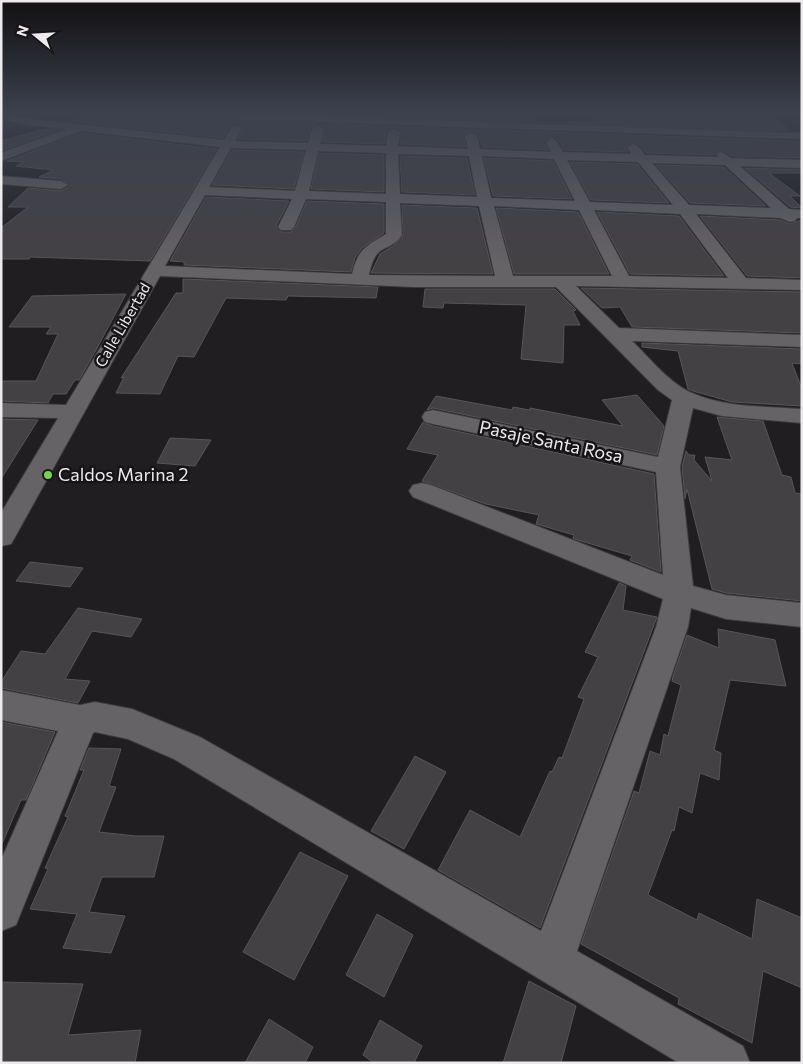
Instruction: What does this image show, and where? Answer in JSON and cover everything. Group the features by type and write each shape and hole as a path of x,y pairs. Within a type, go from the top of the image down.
{"street":[{"name":"Calle Libertad","path":"1,537 8,512 73,412 216,163"},
{"path":"286,227 301,194 308,163"},
{"path":"360,279 366,255 371,249 394,235 396,227 392,198 392,163"},
{"path":"476,163 505,280"},
{"path":"562,163 623,281"},
{"path":"644,163 685,210 741,284"},
{"path":"728,163 802,230"},
{"path":"752,163 802,164"},
{"path":"2,181 61,185"},
{"path":"199,191 802,214"},
{"path":"153,270 414,282 559,280 802,285"},
{"path":"559,280 666,385 684,398 722,409 800,421"},
{"path":"614,334 802,341"},
{"path":"552,960 672,627 679,593 668,467 684,398"},
{"path":"1,410 73,412"},
{"name":"Pasaje Santa Rosa","path":"433,417 668,467"},
{"path":"422,491 679,593 726,607 802,616"},
{"path":"1,706 80,720 95,717 132,724 187,748 726,1063"},
{"path":"1,910 80,720"}],"building":[{"path":"23,163 209,163 150,261 30,257 29,259 1,259 1,228 28,207 8,207 28,188 61,191 70,186 61,179 39,177 53,170 16,166"},
{"path":"225,163 301,163 294,189 212,185"},
{"path":"317,163 384,163 384,192 311,189"},
{"path":"400,163 468,163 475,195 402,192"},
{"path":"485,163 554,163 572,199 493,196"},
{"path":"570,163 637,164 669,203 591,200"},
{"path":"656,165 724,167 766,206 690,203"},
{"path":"745,168 802,170 802,173 769,173 800,196 790,196 802,208 790,207"},
{"path":"206,197 289,201 276,226 281,232 291,232 295,228 307,201 384,204 384,233 362,248 355,258 351,272 184,265 184,262 170,261"},
{"path":"402,205 477,208 493,274 371,273 380,254 393,246 403,236"},
{"path":"496,208 578,212 609,274 514,274"},
{"path":"597,212 679,216 724,276 630,274"},
{"path":"700,216 781,220 790,224 802,220 802,278 747,276"},
{"path":"183,279 378,287 376,298 288,296 286,300 226,298 194,357 178,356 160,394 116,393 124,377 121,378 176,293 183,293"},
{"path":"581,288 802,292 802,333 632,327 620,307 602,308"},
{"path":"425,289 555,289 576,310 573,311 580,325 564,325 563,363 521,359 526,305 444,303 443,308 423,307"},
{"path":"126,294 79,380 75,380 66,394 53,394 48,403 1,401 1,381 36,381 58,334 46,334 51,327 9,327 32,296"},
{"path":"642,343 802,349 802,364 792,363 802,389 802,406 732,402 693,391 688,389 678,351 642,347"},
{"path":"637,395 664,426 657,455 433,408 427,410 436,396 512,410 513,407 530,410 530,408 623,426 602,400"},
{"path":"717,417 763,421 782,475 791,477 795,493 802,494 802,601 726,593 712,589 687,489 685,499 682,467 686,451 689,455 695,455 694,460 712,481 705,457 732,460"},
{"path":"1,419 38,420 1,479"},
{"path":"423,422 433,426 654,474 661,572 630,560 632,556 574,539 574,535 536,524 539,515 486,504 422,481 438,455 407,449"},
{"path":"170,438 211,440 195,466 157,463"},
{"path":"30,562 83,568 70,587 16,581"},
{"path":"619,583 626,586 623,610 657,617 540,928 438,870 470,810 520,837 550,771 552,772 559,757 562,758 584,699 578,697 598,657 585,652"},
{"path":"78,608 142,619 131,637 92,631 65,679 90,681 78,703 1,688 1,682 21,651 45,654"},
{"path":"718,629 775,640 786,686 730,680 714,750 721,753 719,780 700,773 692,813 679,807 674,831 672,830 648,895 697,920 699,913 752,939 757,899 802,918 802,988 763,971 752,1043 678,1004 679,998 581,944 634,791 639,793 650,751 660,755 664,734 668,736 681,685 672,681 687,635 719,648"},
{"path":"1,722 55,732 26,800 21,800 1,846"},
{"path":"89,748 121,749 109,786 116,787 99,832 136,836 164,836 154,877 102,877 89,912 125,916 111,953 63,948 77,914 30,909 48,869 45,868 68,817 65,816 84,770 80,770"},
{"path":"415,756 446,772 404,849 371,831"},
{"path":"300,852 348,876 294,980 243,952"},
{"path":"377,914 413,935 384,997 346,975"},
{"path":"529,981 576,1006 561,1063 503,1063"},
{"path":"1,982 83,984 68,1035 141,1030 135,1063 1,1063"},
{"path":"269,1019 313,1047 305,1063 245,1063"},
{"path":"380,1020 422,1046 414,1063 374,1063 363,1055"}],"place":[{"name":"Caldos Marina 2","path":"48,475"}]}
